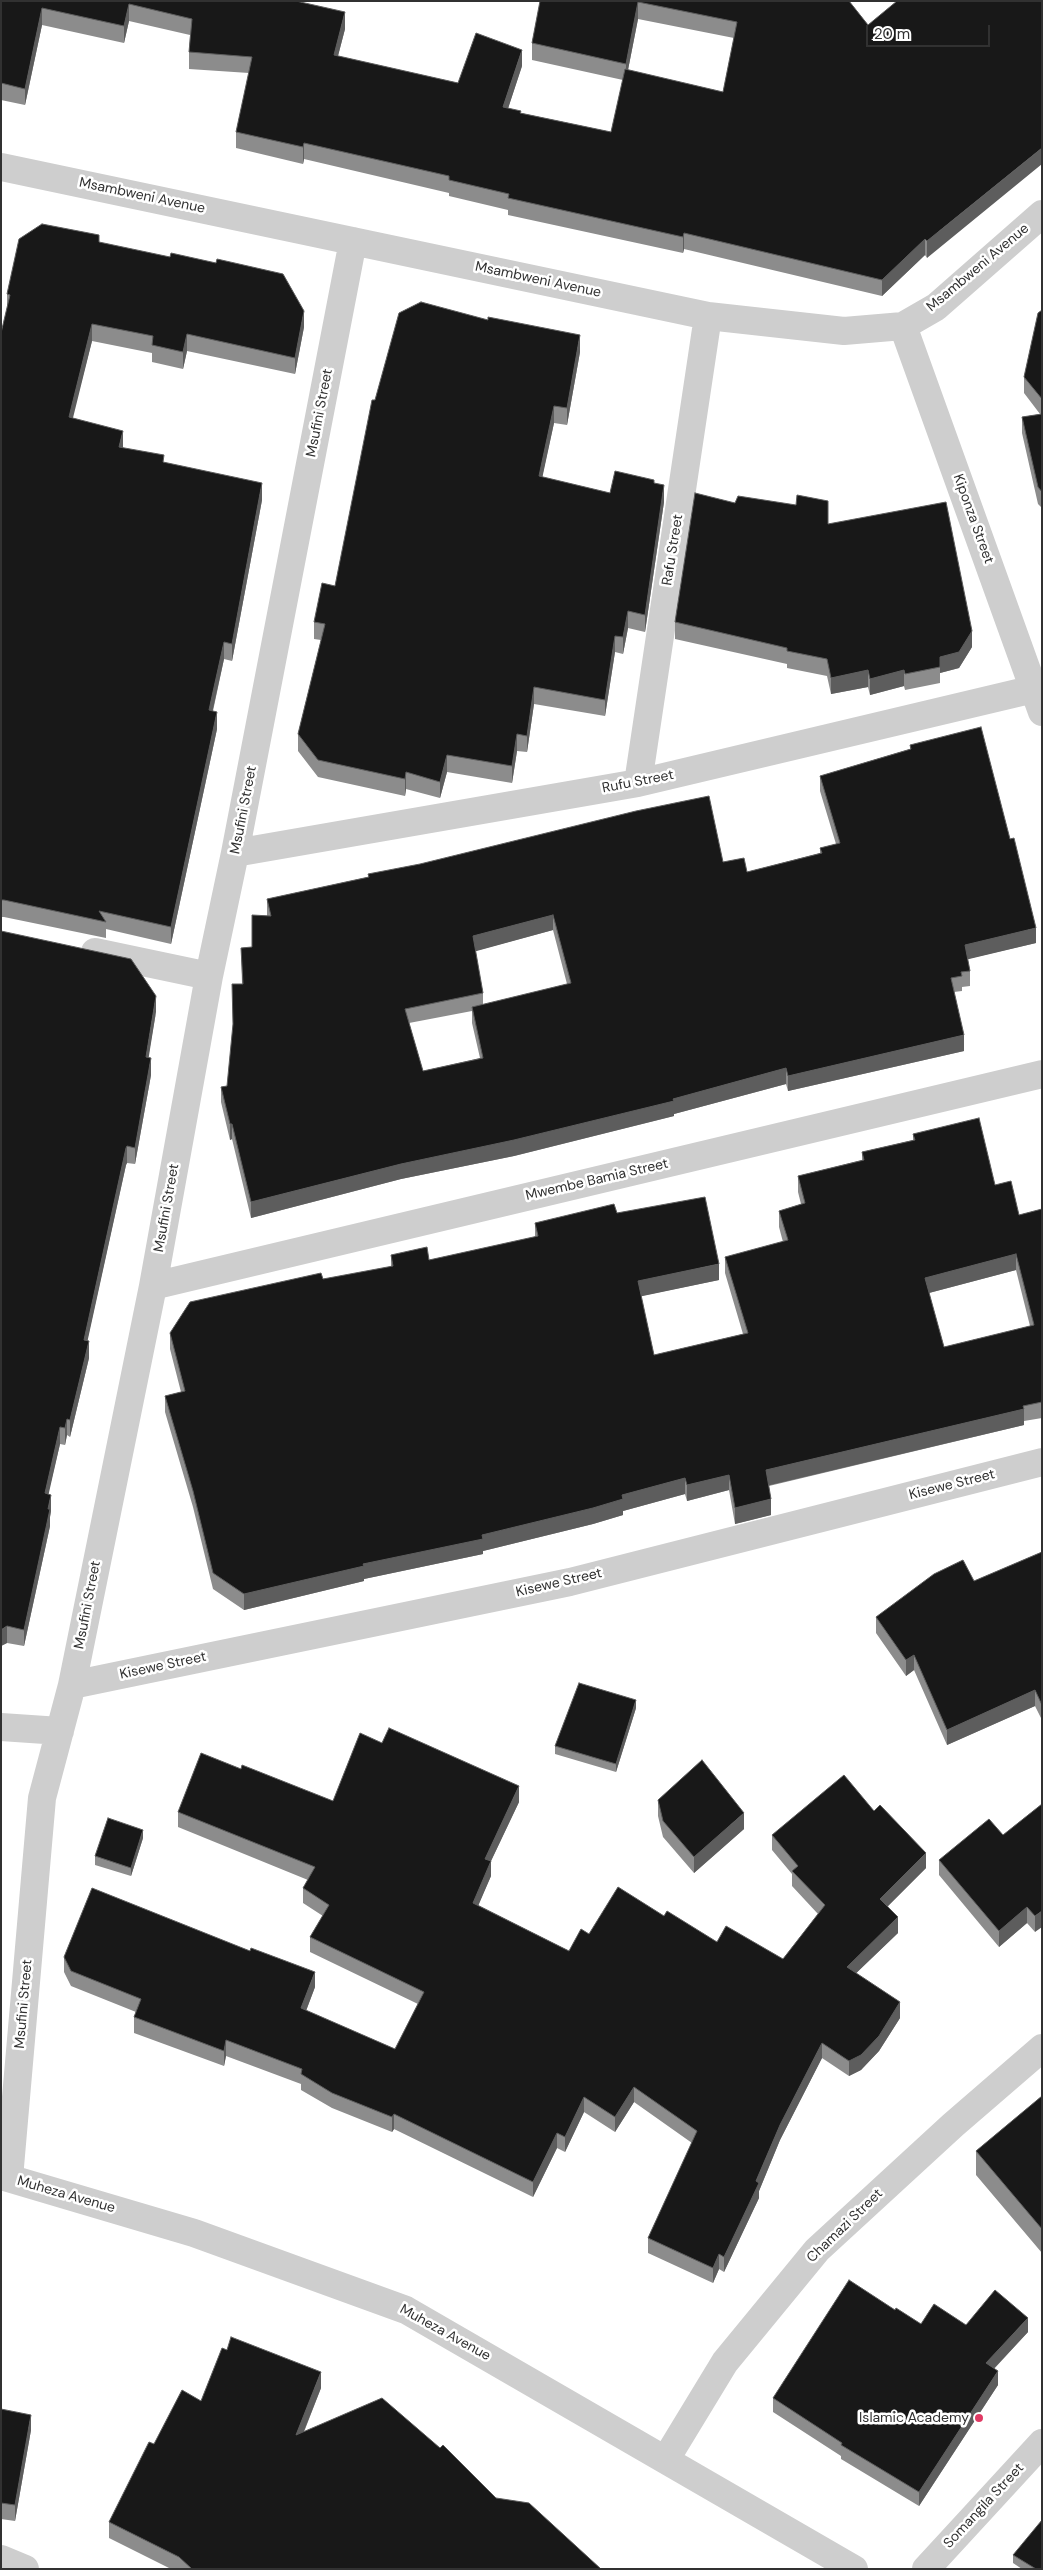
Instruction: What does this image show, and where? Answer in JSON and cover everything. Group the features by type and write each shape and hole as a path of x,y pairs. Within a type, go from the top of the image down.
{"street":[{"name":"Msambweni Avenue","path":"1,167 708,316 844,331 903,326 936,307 1042,214"},
{"name":"Msufini Street","path":"5,2177 42,1798 72,1685 153,1286 209,976 236,853 353,241"},
{"name":"Rafu Street","path":"638,783 708,316"},
{"name":"Kiponza Street","path":"903,326 1040,697"},
{"name":"Rufu Street","path":"236,853 638,783 1040,697"},
{"path":"67,946 209,976"},
{"name":"Mwembe Bamia Street","path":"153,1286 1042,1074"},
{"name":"Kisewe Street","path":"72,1685 570,1582 1042,1462"},
{"path":"1,1727 60,1731"},
{"name":"Chamazi Street","path":"666,2459 725,2362 817,2250 953,2125 1042,2048"},
{"name":"Muheza Avenue","path":"5,2177 194,2233 406,2310 854,2569"},
{"name":"Somangila Street","path":"926,2569 1042,2443"},
{"path":"1,2559 25,2569"}],"building":[{"path":"1,1 296,1 345,12 334,55 458,83 476,33 522,50 503,107 521,111 520,113 611,132 625,69 723,92 737,22 638,2 626,64 532,43 540,1 849,1 868,25 897,1 1042,1 1042,148 927,241 925,239 882,280 684,233 683,237 508,198 509,194 449,180 449,176 304,143 303,147 236,132 252,57 189,52 192,19 129,4 124,26 42,8 25,89 1,83"},
{"path":"42,224 99,235 99,242 170,257 171,253 216,263 217,259 283,274 304,311 295,358 187,334 183,352 152,345 153,336 92,324 69,417 123,431 119,447 164,455 163,462 262,483 232,644 224,642 209,710 217,712 171,927 99,911 106,922 1,900 1,333 10,295 7,294 19,239"},
{"path":"421,302 488,320 488,317 580,335 567,408 554,406 539,476 610,493 615,471 654,480 654,483 664,485 645,615 628,611 623,637 615,636 605,700 534,687 527,736 517,734 512,766 447,755 440,782 406,772 405,779 318,760 298,734 325,624 314,622 322,583 335,586 372,400 375,400 399,313"},
{"path":"1042,310 1042,399 1024,377 1038,313"},
{"path":"1042,414 1042,492 1038,487 1022,417"},
{"path":"695,493 735,503 738,496 796,505 797,495 828,501 828,524 946,502 972,631 959,652 940,657 940,667 905,674 904,670 870,679 868,670 831,678 827,659 787,651 787,648 675,622"},
{"path":"981,727 1010,839 1014,838 1036,928 965,945 970,971 961,972 962,976 951,978 964,1035 788,1076 786,1068 673,1099 674,1101 514,1140 401,1164 251,1202 221,1087 227,1086 233,1024 232,984 243,984 241,948 252,947 252,915 271,916 267,899 369,877 368,874 420,864 636,811 709,796 723,862 744,858 747,872 822,853 820,848 840,843 820,776 911,749 910,745","holes":["553,915 571,983 472,1007 483,1058 423,1071 405,1009 483,993 473,936"]},
{"path":"1,931 131,959 156,996 146,1057 151,1058 135,1148 127,1146 126,1148 84,1340 89,1341 70,1420 67,1419 65,1428 60,1427 45,1493 51,1495 48,1509 50,1509 24,1630 7,1626 1,1630"},
{"path":"979,1118 995,1185 1011,1181 1019,1215 1042,1209 1042,1402 1023,1406 1024,1409 766,1470 771,1499 735,1508 729,1475 687,1485 685,1478 622,1495 623,1499 593,1508 482,1535 483,1539 363,1564 364,1566 244,1594 213,1573 193,1491 165,1396 185,1391 170,1333 190,1302 321,1273 323,1279 393,1266 391,1255 427,1247 429,1260 538,1236 535,1223 614,1204 617,1213 705,1197 719,1264 638,1281 654,1355 748,1333 725,1257 788,1240 779,1211 805,1203 798,1176 864,1160 862,1152 915,1140 913,1134","holes":["1016,1254 1034,1325 944,1347 925,1278"]},
{"path":"1042,1552 1042,1705 1035,1690 947,1730 914,1655 906,1660 876,1617 934,1574 963,1560 974,1581"},
{"path":"579,1683 636,1700 616,1764 555,1746"},
{"path":"389,1728 519,1786 485,1859 491,1861 473,1903 569,1951 581,1929 589,1934 618,1887 664,1916 667,1911 717,1942 726,1926 783,1959 825,1905 792,1871 798,1866 772,1835 844,1775 874,1811 880,1805 926,1853 880,1899 898,1917 847,1967 900,2002 879,2036 861,2055 849,2061 822,2043 780,2125 756,2181 759,2183 724,2257 719,2254 713,2268 648,2238 697,2131 634,2087 615,2117 584,2097 565,2137 557,2133 533,2182 394,2114 392,2117 332,2093 301,2074 302,2069 226,2040 224,2051 134,2017 141,1999 71,1971 64,1957 92,1888 250,1951 251,1948 315,1972 301,2008 395,2049 424,1992 310,1937 329,1905 303,1888 315,1867 178,1812 201,1753 241,1769 242,1765 333,1801 360,1733 382,1743"},
{"path":"702,1760 744,1813 694,1857 663,1821 658,1800"},
{"path":"1042,1804 1042,1911 1035,1916 1027,1907 999,1931 939,1860 989,1819 1003,1835"},
{"path":"108,1818 143,1830 131,1868 95,1856"},
{"path":"1042,2096 1042,2229 976,2151"},
{"path":"849,2280 895,2310 896,2308 921,2324 934,2304 966,2325 995,2290 1028,2318 986,2363 998,2371 919,2492 841,2445 842,2443 773,2398"},
{"path":"231,2337 321,2372 296,2435 382,2398 440,2448 443,2445 496,2498 529,2503 601,2569 192,2569 179,2557 109,2522 149,2442 154,2444 182,2390 201,2401 222,2348 227,2350"},
{"path":"1,2409 31,2415 15,2505 1,2503"},
{"path":"1042,2520 1042,2569 1036,2569 1013,2555"}],"place":[{"name":"Islamic Academy","path":"979,2418"}]}
